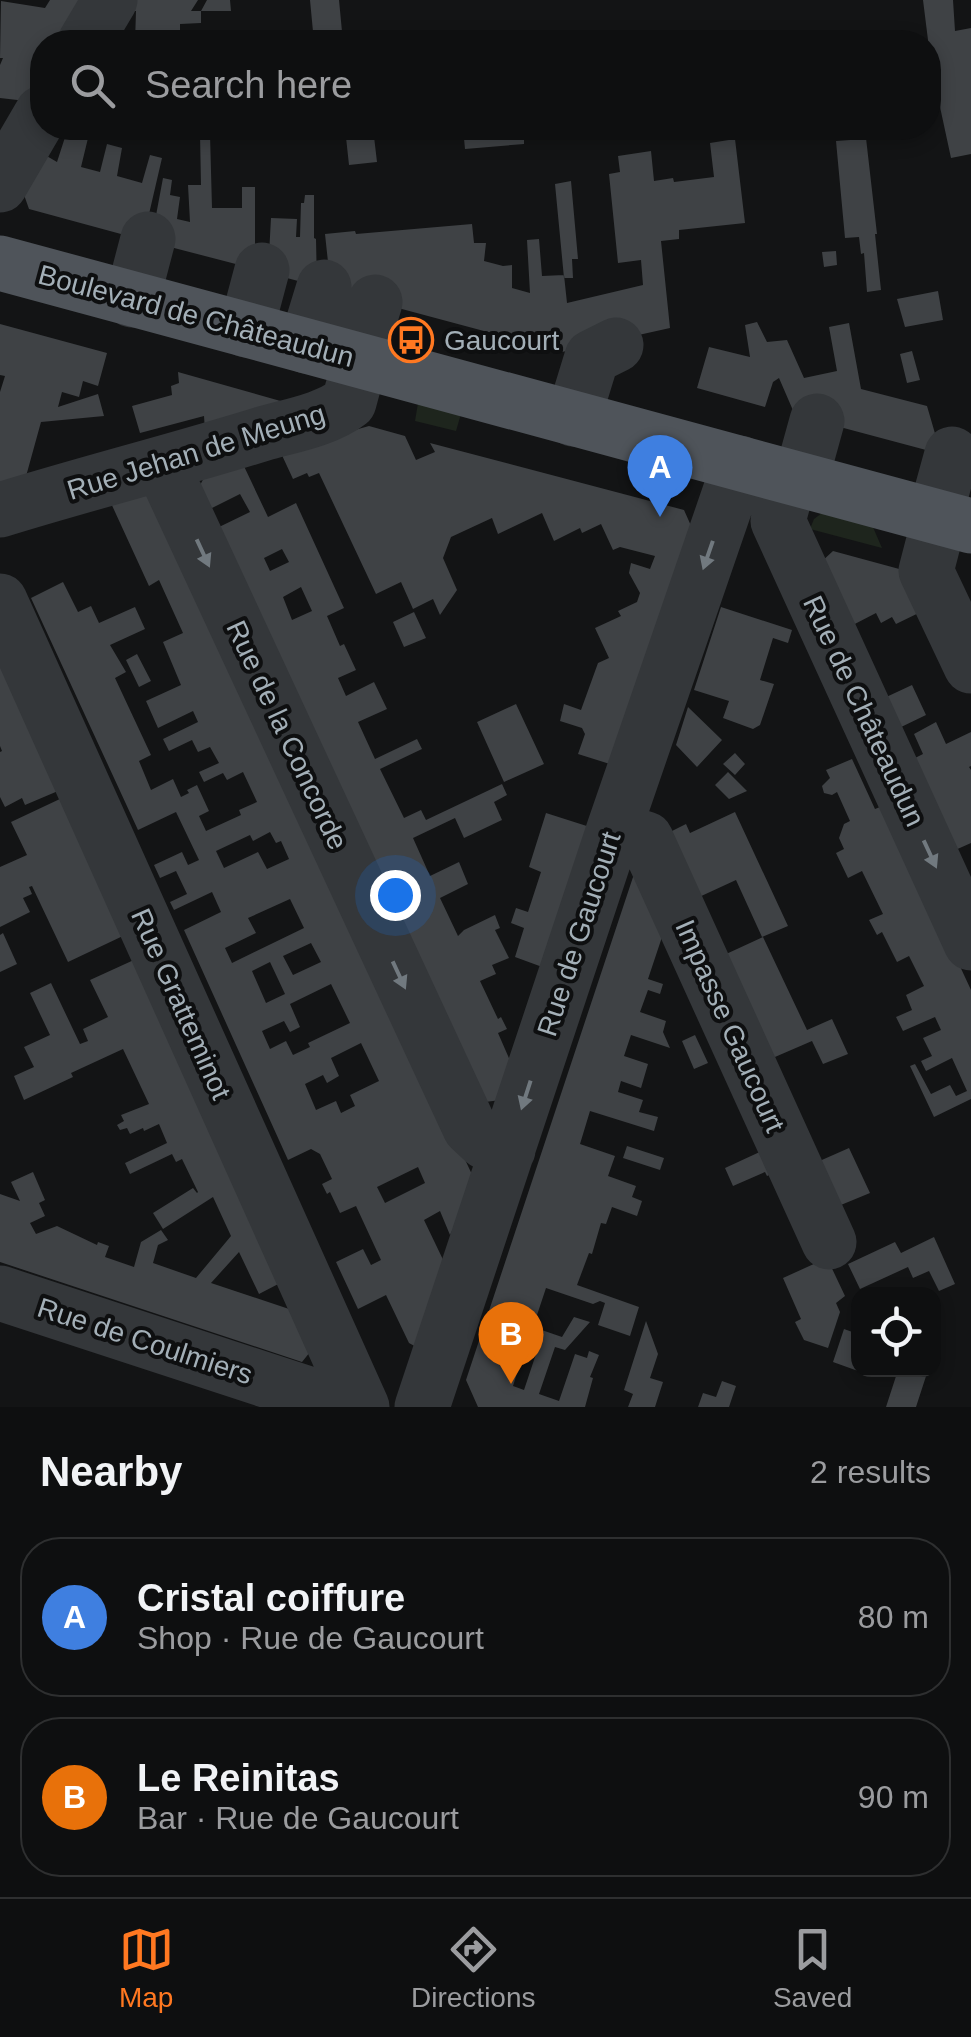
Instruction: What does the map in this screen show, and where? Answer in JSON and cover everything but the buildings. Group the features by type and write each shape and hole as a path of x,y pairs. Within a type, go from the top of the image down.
{"main road":[{"name":"Boulevard de Châteaudun","path":"0,263 948,520"}],"street":[{"path":"91,30 110,0"},
{"path":"0,185 30,134"},
{"path":"132,300 148,239"},
{"path":"246,330 262,270"},
{"path":"341,356 349,294"},
{"path":"573,420 592,357 616,345"},
{"name":"Rue Jehan de Meung","path":"0,510 162,465 344,406 349,402 341,356"},
{"path":"777,473 817,421"},
{"path":"952,454 948,520 926,571 971,666"},
{"name":"Rue de la Concorde","path":"162,465 470,1128 486,1142 508,1150"},
{"name":"Rue de Gaucourt","path":"422,1407 614,829 777,473"},
{"name":"Rue de Châteaudun","path":"777,473 778,521 782,531 971,943"},
{"name":"Rue Gratteminot","path":"0,600 362,1407"},
{"name":"Impasse Gaucourt","path":"614,829 646,839 829,1242"},
{"name":"Rue de Coulmiers","path":"0,1293 348,1407"}],"shaded area":[{"path":"418,403 463,407 456,431 415,421"},
{"path":"822,513 869,518 882,548 810,529"}],"place":[{"name":"Gaucourt","path":"411,340"},
{"name":"Cristal coiffure","path":"660,517"},
{"name":"Le Reinitas","path":"511,1384"}]}
